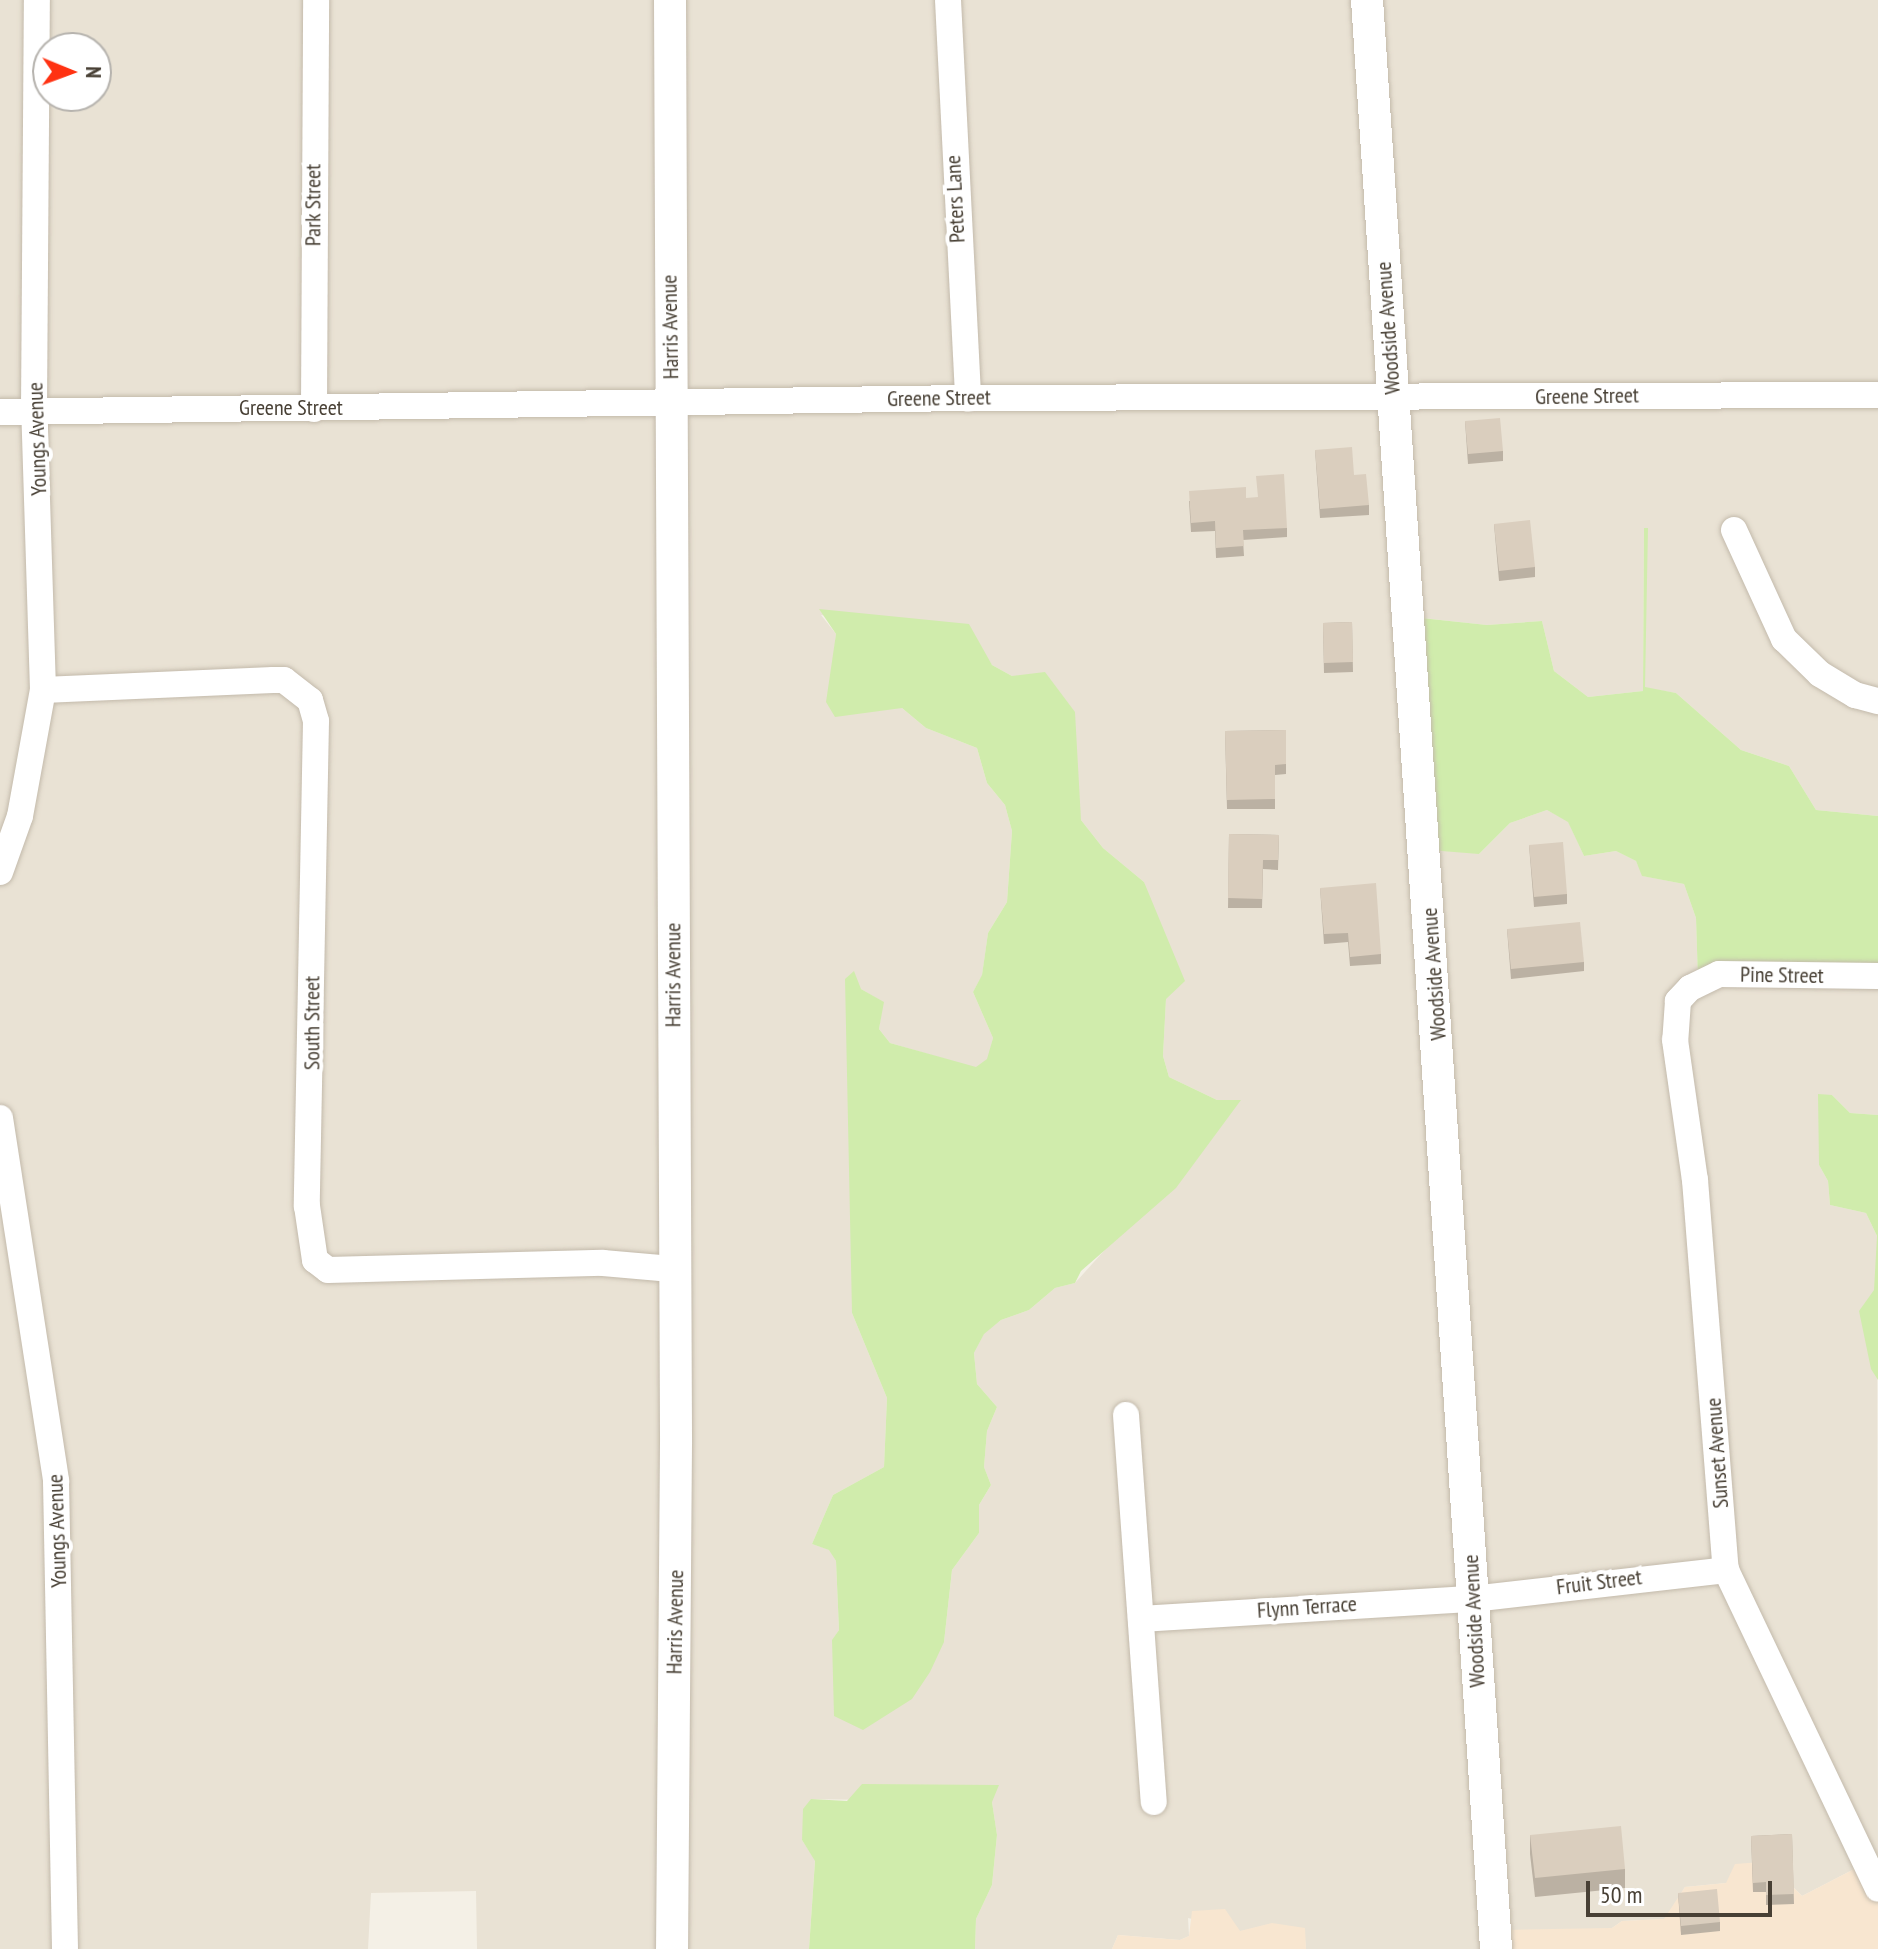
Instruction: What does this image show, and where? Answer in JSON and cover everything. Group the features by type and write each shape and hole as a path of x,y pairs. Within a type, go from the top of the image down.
{"street":[{"name":"Youngs Avenue","path":"0,872 10,816 43,690 34,410 37,0"},
{"name":"Park Street","path":"314,409 316,0"},
{"name":"Harris Avenue","path":"670,0 672,1269 676,1604 672,1949"},
{"name":"Peters Lane","path":"948,0 968,398"},
{"name":"Woodside Avenue","path":"1367,0 1496,1949"},
{"name":"Greene Street","path":"0,412 968,398 1878,395"},
{"path":"1734,530 1784,639 1820,674 1855,695 1878,701"},
{"name":"South Street","path":"43,690 284,680 310,700 316,721 310,830 313,1053 307,1206 315,1260 328,1270 603,1263 672,1269"},
{"name":"Pine Street","path":"1690,988 1719,974 1878,976"},
{"name":"Sunset Avenue","path":"1690,988 1678,1001 1675,1040 1695,1180 1726,1570 1878,1889"},
{"name":"Youngs Avenue","path":"0,1118 56,1481 65,1949"},
{"path":"1126,1415 1154,1802"},
{"name":"Fruit Street","path":"1472,1599 1726,1570"},
{"name":"Flynn Terrace","path":"1141,1619 1472,1599"}],"shaded area":[{"path":"0,0 1878,0 1878,816 1816,810 1789,766 1741,750 1676,693 1645,688 1644,528 1643,691 1588,697 1554,671 1542,621 1487,625 1413,617 1479,854 1510,823 1547,810 1568,821 1584,856 1616,851 1636,861 1643,876 1684,884 1696,918 1698,980 1878,975 1878,1115 1850,1113 1832,1095 1819,1165 1828,1181 1830,1205 1866,1213 1877,1236 1878,1884 1862,1865 1802,1896 1794,1888 1726,1883 1685,1887 1665,1919 1622,1921 1612,1928 1501,1949 1306,1949 1304,1928 1240,1931 1188,1918 1189,1936 1180,1940 1118,1935 1112,1949 975,1949 976,1919 992,1885 997,1835 992,1802 811,1799 802,1840 815,1860 809,1949 477,1949 476,1891 371,1893 368,1949 0,1949","holes":["821,615 971,636 992,665 1012,676 1076,799 1081,820 1103,848 1144,882 1166,999 1163,1056 1169,1077 1217,1100 1240,1100 1075,1283 1055,1288 1029,1310 1001,1320 984,1333 974,1353 977,1384 997,1407 987,1431 984,1467 991,1485 979,1505 979,1533 952,1570 944,1642 832,1641 839,1630 836,1561 830,1550 812,1544 833,1495 884,1467 887,1398 852,1313 861,989 883,1002 879,1029 890,1043 976,1068 988,1059 993,1038 973,992 982,976 988,933 1007,902 1012,831 1005,805 987,783 977,748 926,728 902,708 830,694 836,634"]},
{"path":"1788,1860 1794,1888 1802,1896 1862,1865 1878,1884 1878,1949 1501,1949 1503,1930 1612,1928 1622,1921 1664,1919 1685,1887 1726,1883 1735,1864"},
{"path":"1225,1909 1240,1931 1272,1923 1305,1928 1306,1949 1112,1949 1118,1935 1180,1940 1189,1936 1192,1911"}],"green space":[{"path":"1644,528 1648,528 1645,687 1676,693 1741,750 1789,766 1816,810 1878,816 1878,975 1698,981 1696,918 1684,884 1642,876 1636,861 1616,851 1584,856 1568,822 1547,810 1510,823 1479,854 1429,850 1412,617 1487,625 1542,621 1554,671 1588,697 1643,691"},
{"path":"819,609 969,624 992,665 1012,676 1045,672 1075,712 1081,820 1103,848 1144,882 1185,981 1166,999 1163,1056 1169,1077 1217,1100 1241,1100 1176,1188 1081,1271 1075,1283 1055,1288 1029,1310 1001,1320 984,1334 974,1353 977,1384 997,1407 987,1431 984,1467 991,1485 979,1505 979,1533 952,1570 944,1642 930,1672 912,1699 863,1730 834,1716 832,1640 839,1630 836,1561 829,1550 812,1544 833,1495 884,1467 887,1398 852,1313 845,979 854,971 861,989 884,1002 879,1029 890,1043 976,1067 987,1059 993,1038 973,992 982,975 988,933 1007,902 1012,831 1005,805 987,783 977,748 926,728 902,708 835,717 826,702 836,634"},
{"path":"1818,1094 1832,1095 1850,1113 1878,1115 1878,1380 1871,1369 1859,1311 1874,1290 1877,1236 1866,1213 1830,1205 1828,1181 1819,1165"},
{"path":"862,1784 999,1785 992,1802 997,1835 992,1885 976,1919 975,1949 809,1949 815,1861 802,1840 803,1809 811,1799 847,1801"}],"building":[{"path":"1500,418 1503,451 1468,454 1465,421"},
{"path":"1352,447 1354,475 1366,474 1369,505 1320,509 1315,450"},
{"path":"1284,474 1287,528 1243,530 1244,546 1216,548 1215,521 1191,523 1189,491 1246,487 1246,498 1258,497 1256,476"},
{"path":"1530,520 1535,567 1499,571 1494,524"},
{"path":"1352,622 1353,662 1324,663 1323,623"},
{"path":"1286,730 1286,764 1275,765 1275,799 1227,800 1225,731"},
{"path":"1229,834 1279,835 1278,860 1263,860 1262,899 1228,898"},
{"path":"1563,842 1567,894 1534,897 1529,845"},
{"path":"1376,883 1381,954 1350,957 1348,933 1324,934 1320,888"},
{"path":"1580,922 1584,962 1511,969 1507,929"},
{"path":"1621,1826 1625,1869 1535,1878 1530,1835"},
{"path":"1792,1834 1794,1894 1766,1895 1766,1882 1753,1883 1751,1836"},
{"path":"1717,1889 1720,1922 1681,1926 1678,1893"}]}
